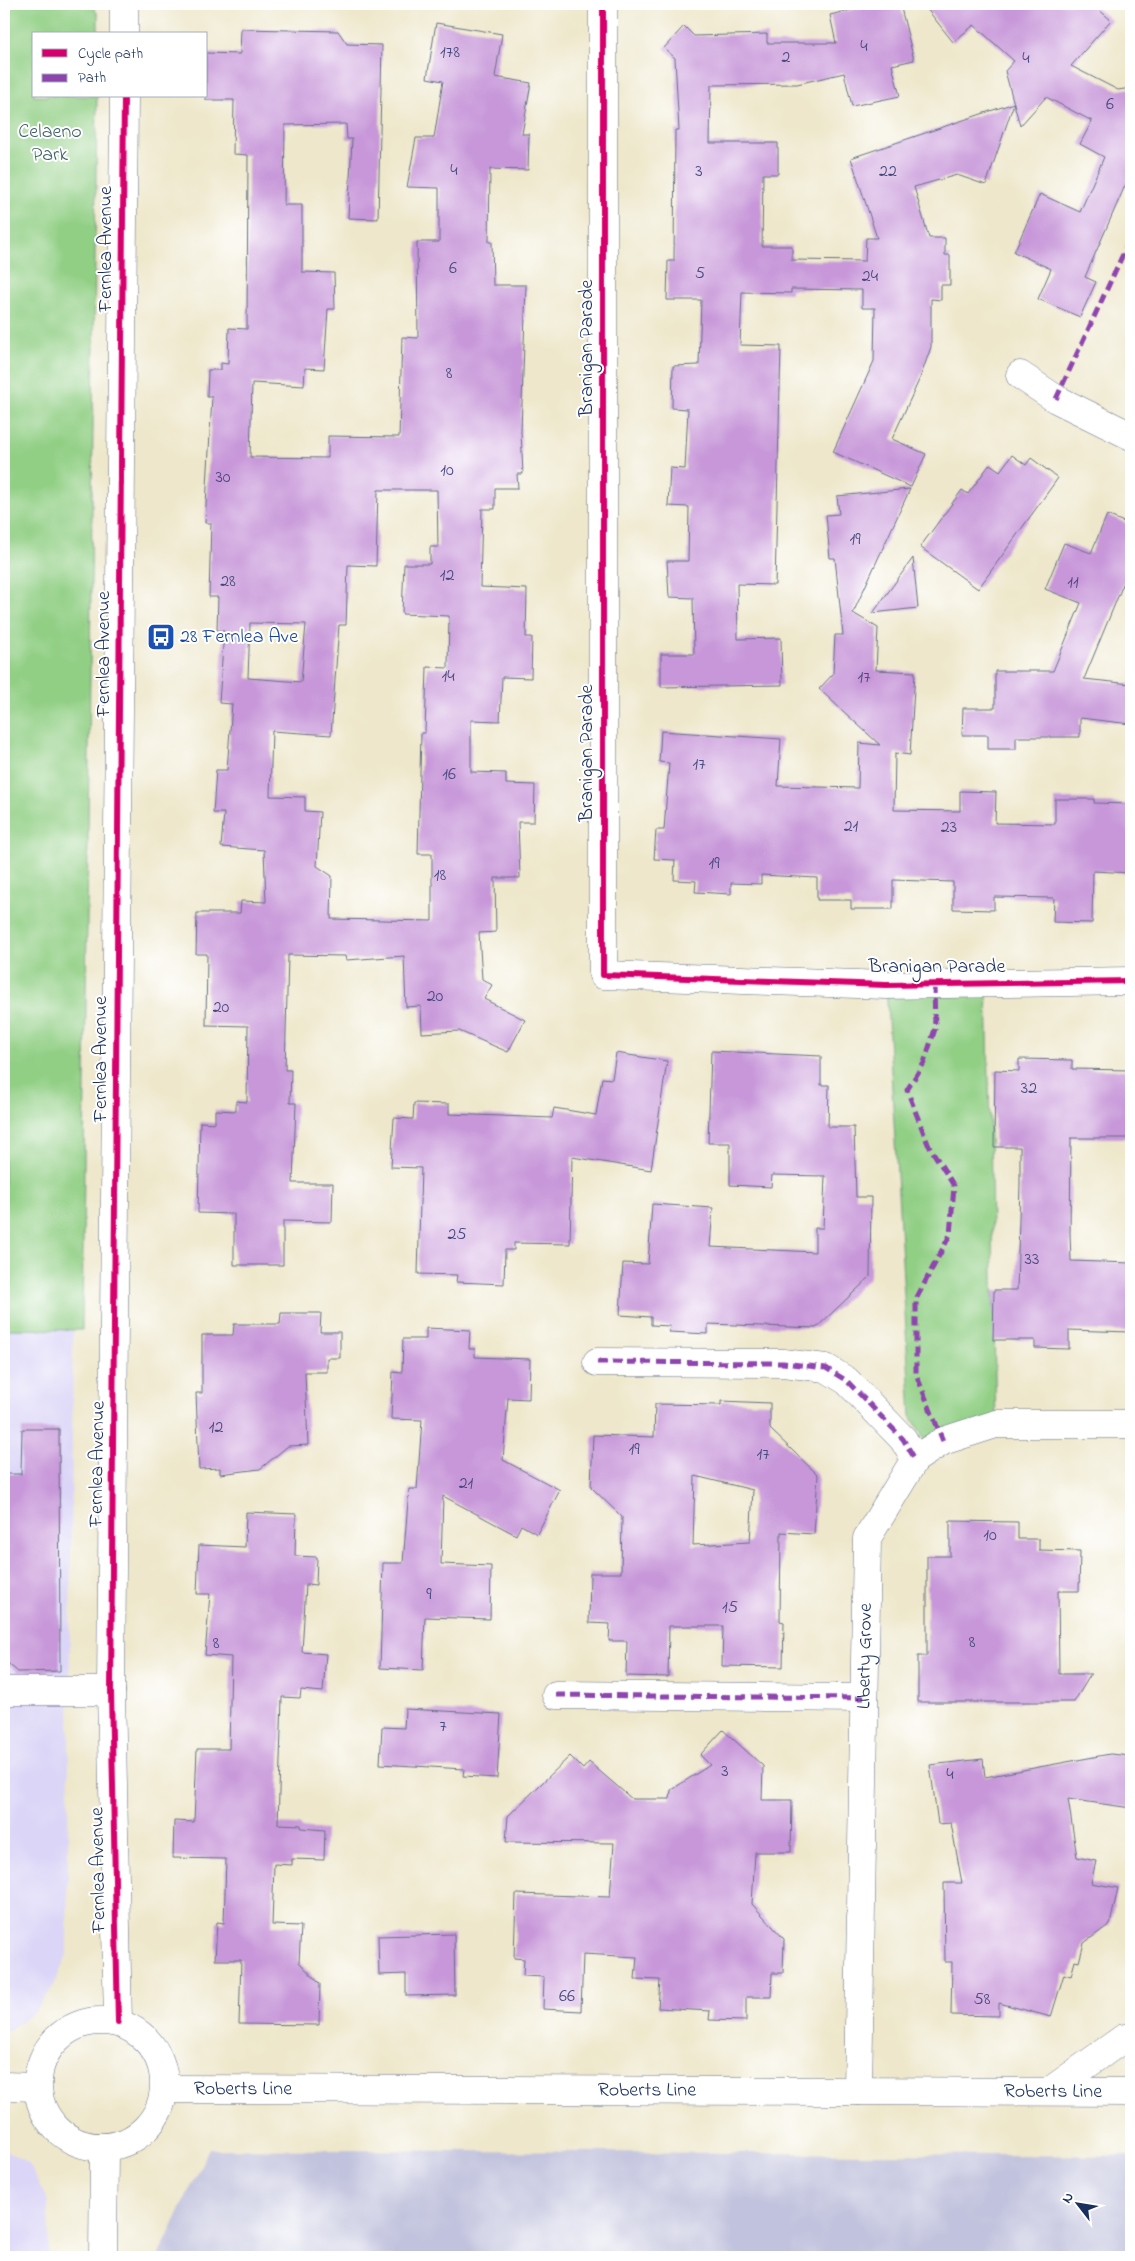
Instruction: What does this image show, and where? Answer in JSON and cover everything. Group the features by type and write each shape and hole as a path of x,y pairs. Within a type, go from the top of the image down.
{"street":[{"path":"124,4 124,32"},
{"name":"Branigan Parade","path":"603,4 603,974 886,984 1131,981"},
{"name":"Fernlea Avenue","path":"118,2022 112,1691 124,98"},
{"path":"1020,375 1056,399 1131,436"},
{"path":"598,1362 783,1363 826,1368 847,1381 903,1439 915,1459"},
{"name":"Liberty Grove","path":"858,2091 867,1538 915,1459 943,1441 996,1424 1131,1424"},
{"path":"4,1691 112,1691"},
{"path":"556,1695 864,1698"},
{"path":"98,2020 118,2022 138,2032 153,2047 163,2067 165,2089 160,2106 151,2123 138,2135 122,2144 104,2148 84,2146 66,2137 51,2124 42,2106 37,2087 40,2067 48,2049 62,2034 79,2024 98,2020"},
{"path":"1050,2091 1124,2038 1131,2038"},
{"path":"4,2086 37,2087"},
{"name":"Roberts Line","path":"165,2089 1131,2092"},
{"path":"103,2257 104,2148"}],"shaded area":[{"path":"4,1329 73,1330 67,1956 51,1990 35,2012 7,2031 4,2031"},
{"path":"4,2149 29,2164 48,2202 49,2257 4,2257"},
{"path":"209,2149 1131,2156 1131,2257 158,2257"}],"green space":[{"name":"Celaeno Park","path":"4,4 92,4 98,15 98,32 32,32 32,98 97,98 82,1330 4,1329"},
{"path":"987,983 996,1424 930,1449 911,1416 886,985"}],"building":[{"path":"876,4 900,4 914,60 892,65 900,96 852,106 844,73 797,84 711,85 710,143 778,143 778,174 763,174 762,246 792,246 792,260 865,261 866,238 877,238 851,158 1014,103 986,185 957,175 914,187 929,238 945,238 945,255 950,255 950,285 941,285 941,300 931,299 931,347 920,378 892,439 926,454 911,487 833,452 874,361 875,308 862,308 862,290 791,289 791,293 742,292 740,345 781,346 775,585 737,584 738,639 781,638 782,685 661,687 661,654 694,654 693,598 669,597 667,561 688,561 689,507 668,506 670,468 685,469 688,409 672,408 673,366 699,365 701,300 667,300 668,261 674,261 675,130 679,130 675,58 664,48 684,26 694,36 767,34 767,43 836,43 830,15"},
{"path":"923,4 1092,4 1111,20 1071,66 1118,90 1131,88 1131,172 1085,277 1096,282 1080,317 1038,299 1051,269 1014,252 1040,194 1080,212 1104,157 1080,144 1092,121 1046,97 1020,126 1005,71 1014,61 974,25 953,42"},
{"path":"436,23 502,34 495,77 531,83 522,134 529,134 528,170 490,169 489,242 492,242 493,285 526,285 521,432 523,474 517,474 518,488 495,488 495,509 482,509 480,587 527,589 526,637 532,637 531,678 502,677 500,721 471,720 471,772 506,773 506,784 535,785 534,822 518,822 520,878 495,878 496,932 479,933 482,979 492,985 484,999 525,1020 508,1052 459,1031 422,1033 421,1006 406,1007 404,956 346,960 345,956 288,955 285,1070 291,1070 290,1103 296,1103 293,1183 333,1183 332,1222 283,1221 283,1265 234,1265 234,1214 198,1213 200,1122 215,1123 215,1110 236,1111 236,1101 247,1102 248,1026 206,1025 207,954 196,954 197,913 240,913 241,901 266,902 264,850 221,847 224,813 213,813 216,770 227,770 232,704 219,703 224,631 217,630 218,597 209,597 211,523 205,523 212,397 207,397 208,370 221,370 221,363 228,364 229,328 247,329 248,155 233,154 234,100 206,100 208,98 208,53 240,54 241,29 338,31 347,44 382,45 378,219 348,218 352,139 347,139 346,124 285,125 284,205 302,205 302,272 334,273 335,309 328,309 324,369 305,368 304,386 252,383 250,457 328,458 328,436 399,437 402,337 418,338 417,242 439,242 439,188 407,187 416,138 434,138 443,81 427,78","holes":["378,490 437,490 438,547 430,547 430,564 404,564 402,614 449,616 448,668 427,667 425,733 421,733 418,854 432,854 432,921 331,919 332,876 317,866 320,812 305,811 305,797 270,796 272,731 331,735 339,625 346,625 348,565 376,566","250,623 306,624 301,682 248,678"]},
{"path":"1012,455 1026,465 1031,458 1058,478 978,589 920,547 962,490 968,494 990,464 1000,471"},
{"path":"910,489 853,613 878,628 876,670 915,672 910,755 895,753 894,810 960,811 960,791 996,792 995,823 1055,824 1055,799 1094,799 1094,803 1131,804 1131,873 1093,871 1092,923 1053,922 1054,898 994,897 994,910 953,909 953,882 893,880 893,909 851,909 851,900 817,900 817,878 761,875 761,884 731,883 731,894 695,892 696,881 674,880 675,860 654,859 656,830 664,830 669,763 659,762 661,731 781,739 778,786 858,788 859,743 880,745 819,689 833,674 835,635 843,635 835,558 830,558 826,515 839,514 837,496"},
{"path":"1107,515 1131,525 1131,565 1084,679 1131,684 1131,724 1080,718 1080,737 1016,737 1016,749 988,749 988,735 962,735 963,708 995,708 995,671 1053,671 1081,603 1045,589 1064,543 1091,553"},
{"path":"913,558 918,608 873,613"},
{"path":"711,1051 821,1056 821,1085 829,1085 828,1127 854,1127 856,1197 871,1197 870,1277 816,1328 708,1324 708,1334 669,1332 670,1326 651,1325 651,1317 620,1315 623,1263 648,1264 652,1204 713,1208 710,1247 815,1252 815,1228 823,1228 825,1176 772,1175 771,1187 730,1185 730,1143 708,1143"},
{"path":"616,1053 667,1061 651,1170 572,1157 570,1244 514,1243 514,1250 505,1250 504,1284 456,1282 457,1275 418,1274 421,1168 391,1167 394,1118 413,1119 414,1103 449,1104 449,1114 552,1118 554,1108 596,1115 602,1078 612,1079"},
{"path":"1019,1059 1072,1060 1072,1069 1131,1070 1131,1138 1071,1138 1070,1234 1071,1261 1131,1263 1130,1332 1069,1330 1069,1349 1035,1348 1035,1340 993,1340 994,1290 1017,1290 1020,1184 1020,1147 994,1147 995,1070 1019,1071"},
{"path":"281,1313 321,1313 320,1332 340,1332 340,1358 327,1358 327,1372 305,1372 308,1445 288,1446 260,1469 220,1474 220,1468 199,1469 196,1393 202,1393 202,1335 233,1335 234,1324 280,1324"},
{"path":"426,1328 470,1330 469,1349 475,1349 475,1357 530,1359 529,1399 508,1398 503,1460 560,1490 537,1534 521,1525 516,1535 443,1496 441,1564 491,1566 490,1619 425,1617 423,1670 380,1668 383,1563 403,1563 409,1489 417,1489 422,1420 391,1419 393,1372 402,1373 403,1339 426,1339"},
{"path":"721,1401 770,1403 770,1429 818,1475 814,1534 781,1532 780,1621 784,1622 783,1667 722,1666 723,1626 669,1626 668,1677 626,1676 627,1641 609,1641 610,1624 589,1623 590,1573 621,1573 622,1517 591,1487 593,1435 654,1437 655,1404 721,1405","holes":["695,1476 753,1490 750,1542 693,1545"]},
{"path":"22,1429 59,1429 60,1671 18,1672 4,1660 4,1474 21,1474"},
{"path":"246,1512 296,1514 295,1556 317,1557 316,1585 306,1584 302,1652 326,1654 323,1692 301,1690 300,1698 282,1697 278,1824 301,1825 301,1828 325,1830 324,1860 292,1859 292,1865 274,1864 272,1925 301,1926 299,1962 320,1984 319,2025 239,2024 241,1960 215,1960 217,1922 224,1923 226,1859 173,1858 174,1821 194,1822 197,1749 229,1749 231,1657 205,1655 210,1594 197,1594 199,1545 245,1547"},
{"path":"950,1521 1018,1522 1018,1539 1039,1539 1039,1550 1080,1551 1079,1591 1058,1591 1059,1674 1091,1674 1074,1702 918,1702 918,1656 927,1656 927,1556 950,1556"},
{"path":"405,1709 501,1714 497,1778 463,1776 464,1769 380,1764 382,1727 404,1728"},
{"path":"723,1730 763,1766 762,1800 792,1800 791,1852 755,1852 752,1904 784,1939 783,1973 772,1973 771,1997 746,1997 746,2021 709,2020 710,2011 658,2008 660,1980 635,1979 637,1957 583,1954 581,2011 543,2009 544,1977 523,1976 524,1959 514,1958 516,1894 610,1897 614,1843 506,1842 508,1816 570,1756 583,1769 589,1762 632,1799 670,1799 671,1790 710,1765 700,1755"},
{"path":"1110,1754 1131,1756 1131,1808 1068,1799 1077,1857 1096,1861 1091,1883 1118,1888 1110,1924 1084,1943 1079,1962 1075,1961 1071,1976 1064,1974 1051,2017 999,2003 999,2016 951,2015 952,1962 945,1962 944,1883 962,1883 951,1823 938,1824 930,1765 983,1759 985,1777"},
{"path":"454,1934 455,1995 406,1996 406,1974 379,1975 378,1936"}],"marked path":[{"path":"1056,399 1131,237"},
{"path":"934,984 935,1029 924,1063 907,1090 928,1144 954,1186 950,1235 916,1299 916,1374 943,1441"},
{"path":"597,1362 783,1363 826,1368 847,1381 903,1439 915,1459"},
{"path":"556,1695 864,1698"}],"cycle path":[{"path":"603,4 603,975 886,985 1131,981"},
{"path":"118,2022 111,1691 124,98"}],"place":[{"name":"28 Fernlea Ave","path":"161,637"}]}
